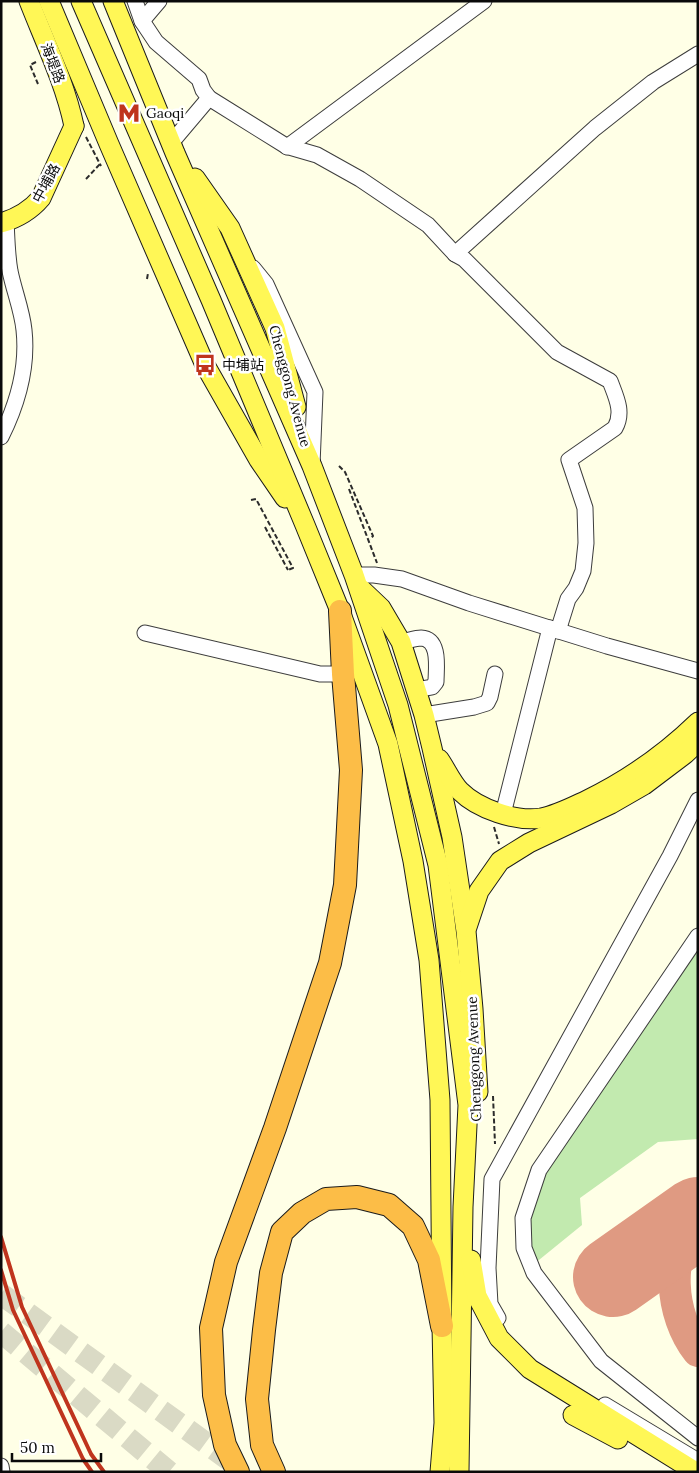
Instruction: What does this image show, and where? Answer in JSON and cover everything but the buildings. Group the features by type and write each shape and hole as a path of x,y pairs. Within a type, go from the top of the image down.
{"highway":[{"path":"238,1472 225,1445 214,1395 211,1328 226,1262 275,1128 330,963 345,884 351,770 340,611"},
{"path":"274,1472 262,1445 257,1399 264,1330 271,1273 282,1232 302,1213 326,1199 357,1197 389,1205 414,1226 429,1260 442,1326"}],"main road":[{"name":"海堤路","path":"29,1 78,127"},
{"path":"49,1 170,287 214,382 259,460 305,525"},
{"path":"81,1 211,300 305,525 340,611 388,744 413,861 429,960 440,1100 444,1423 440,1472"},
{"path":"113,1 173,148 312,466 356,581 398,705 438,864 468,1105 463,1206 459,1472"},
{"path":"120,1 121,20"},
{"path":"78,127 109,144"},
{"name":"中埔路","path":"4,222 22,215 41,198 78,127"},
{"name":"Chenggong Avenue","path":"173,148 230,228 275,328 312,466"},
{"name":"Chenggong Avenue","path":"356,581 381,608 401,642 424,715 452,837 466,931 479,1113 475,1155 463,1206 477,1296 498,1338 530,1369 599,1428 672,1472"},
{"path":"432,748 460,791 498,818 539,818 562,812 636,773 676,743 698,722"},
{"path":"466,931 479,892 500,861 528,843 611,804 644,785 698,742"},
{"name":"Chenggong Avenue","path":"574,1406 696,1472"}],"street":[{"path":"135,1 142,21 156,42 199,79 209,98 287,147 317,154 360,179 428,225 455,254 464,259 557,352 610,381 619,405 619,417 614,428 569,460 585,508 586,543 583,571 554,629 498,818"},
{"path":"142,21 159,1"},
{"path":"287,147 484,1"},
{"path":"455,254 595,128 653,82 698,54"},
{"path":"173,148 209,98"},
{"path":"1,437 12,416 25,350 23,324 9,262 4,222"},
{"path":"356,581 374,575 402,579 554,629 698,671"},
{"path":"145,633 320,674 343,674"},
{"path":"401,642 422,638 430,640 435,648 436,682 432,687 416,690"},
{"path":"424,715 487,703 495,674"},
{"path":"698,800 661,873 492,1179 488,1268 490,1304 510,1340 542,1368 698,1461"},
{"path":"698,936 539,1170 523,1218 524,1248 534,1273 602,1361 698,1438"},
{"path":"1,1466 2,1472"}],"path":[{"path":"38,61 30,65 38,84"},
{"path":"78,127 104,172"},
{"path":"86,180 100,164"},
{"path":"147,279 148,268"},
{"path":"339,466 345,472 373,536 370,539 349,489"},
{"path":"251,500 256,499 293,568 288,570 266,527"},
{"path":"498,818 504,858"},
{"path":"492,1092 495,1151"}],"green space":[{"path":"698,948 698,1139 658,1142 580,1198 582,1225 534,1264 527,1220 554,1151"}],"taxiway":[{"path":"698,1219 687,1233 680,1249 676,1266 675,1284 681,1320 698,1351"}],"runway":[{"path":"613,1277 698,1217"}],"tunnel":[{"path":"1,1294 240,1468"},
{"path":"1,1332 169,1472"}],"railway":[{"path":"1,1237 22,1307 91,1454 104,1472"},
{"path":"1,1270 13,1310 83,1459 92,1472"}],"place":[{"name":"Gaoqi","path":"129,113"},
{"name":"中埔站","path":"205,365"}]}
